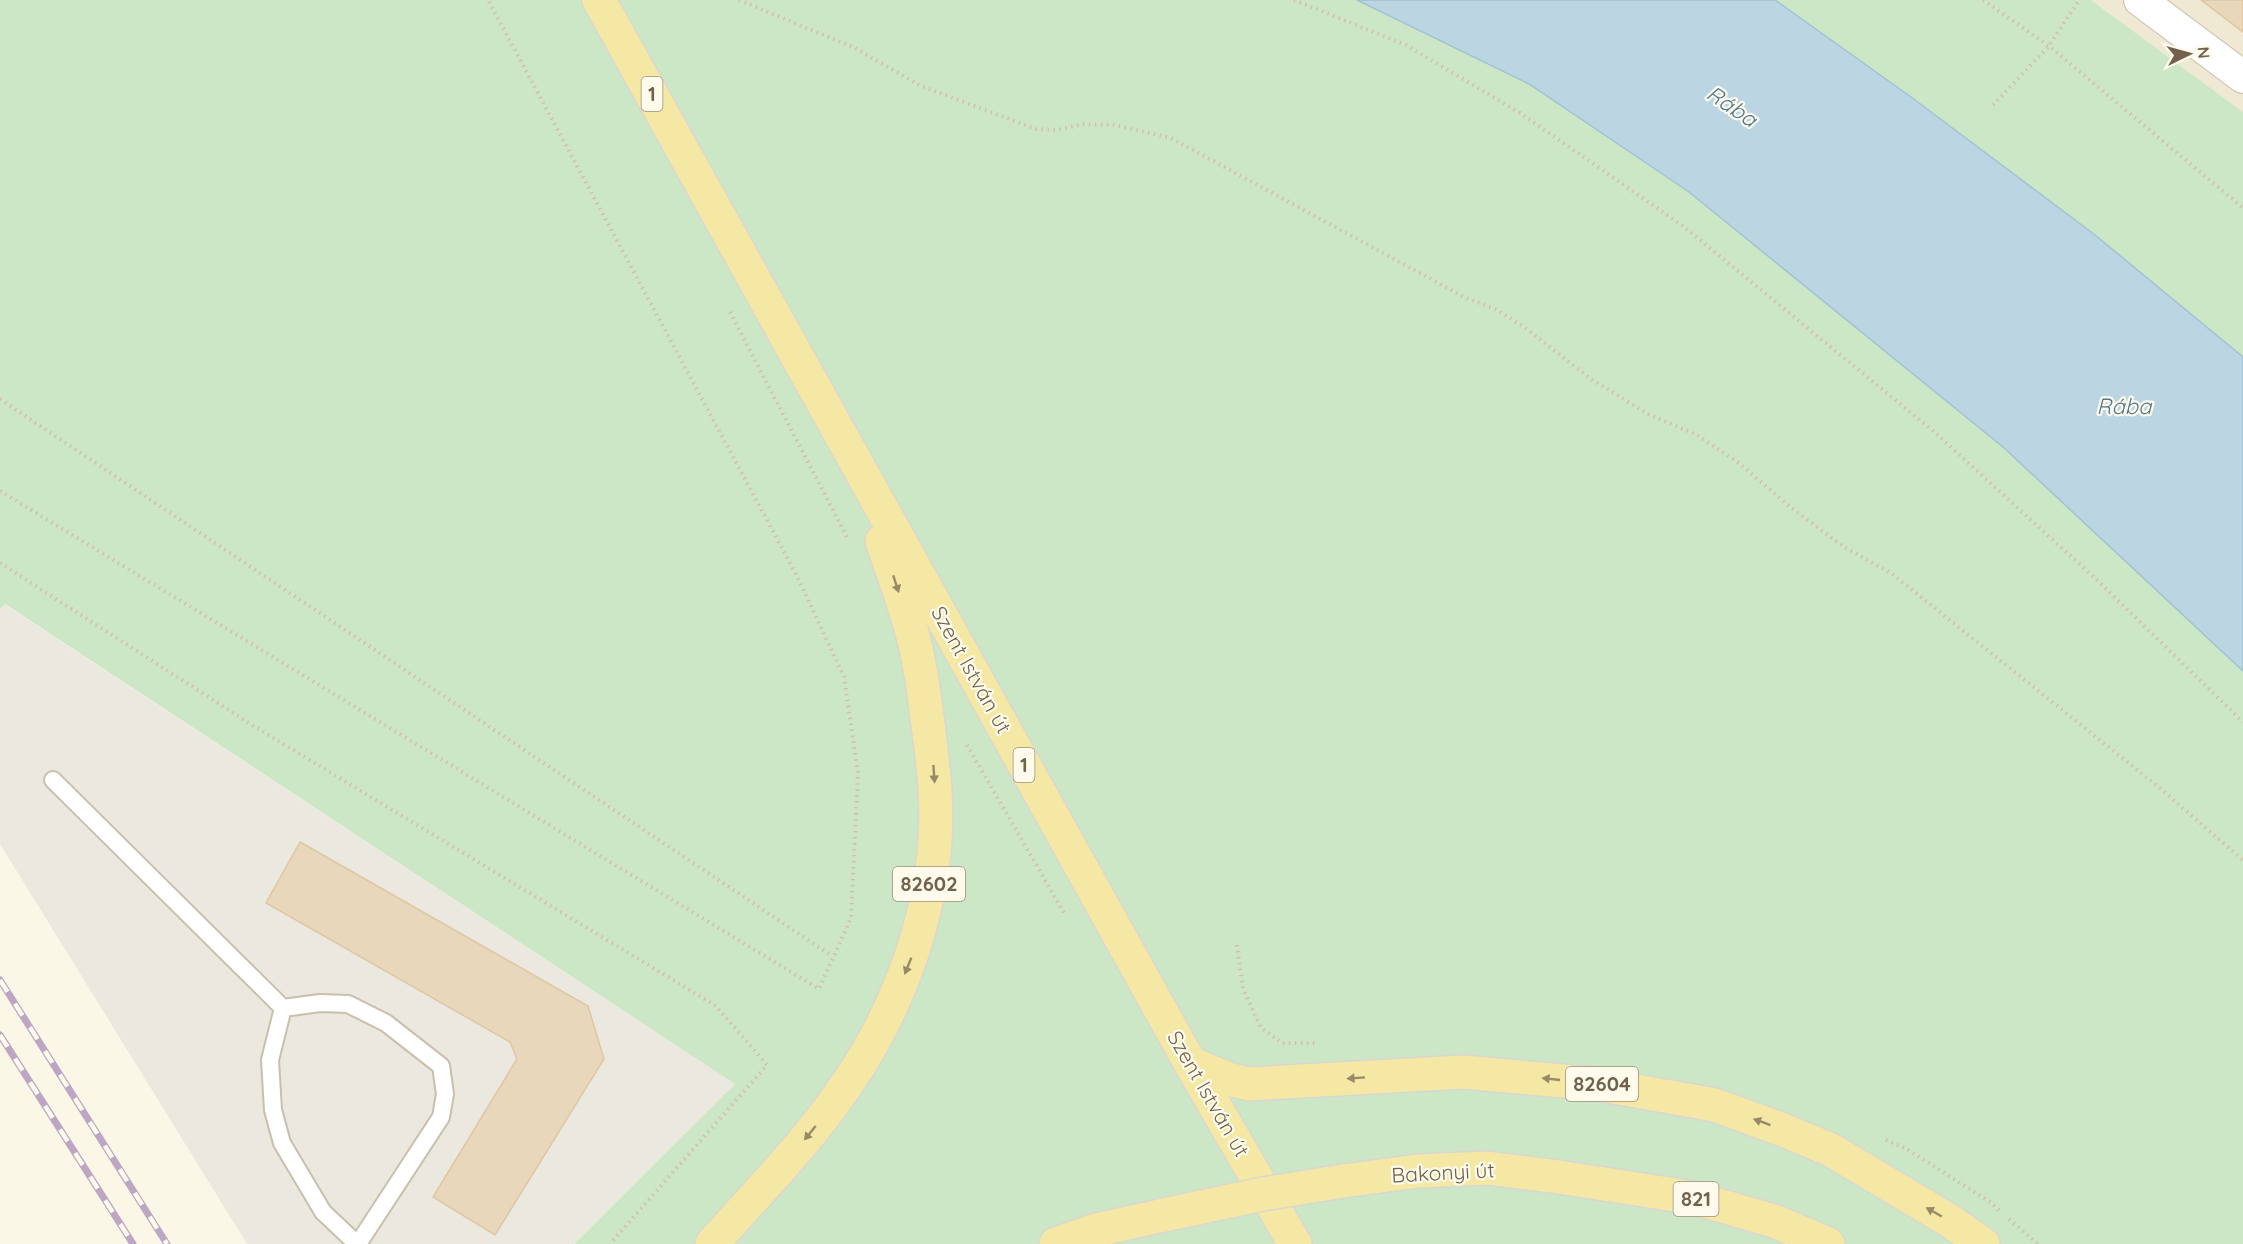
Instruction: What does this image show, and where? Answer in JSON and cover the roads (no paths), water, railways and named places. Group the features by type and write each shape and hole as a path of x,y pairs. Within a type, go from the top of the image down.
{"main road":[{"name":"Szent István út","path":"599,0 1190,1062 1295,1244"},
{"name":"82602","path":"712,1244 808,1136 847,1085 869,1049 897,993 914,951 927,896 934,851 935,801 927,707 914,640 858,468"},
{"name":"82604","path":"1190,1062 1228,1079 1249,1084 1463,1072 1598,1084 1715,1105 1831,1150 1950,1221 1983,1244"},
{"name":"Bakonyi út","path":"1056,1244 1096,1230 1228,1200 1418,1171 1476,1168 1618,1185 1694,1198 1774,1221 1828,1244"}],"street":[{"path":"2140,0 2243,77"}],"lane":[{"path":"52,780 283,1008"},
{"path":"320,1002 348,1004 386,1023 441,1066 445,1094 441,1117 357,1244 323,1212 282,1143 273,1110 270,1060 283,1008 320,1002"}],"water":[{"name":"Rába","path":"1357,0 1775,0 1911,97 2095,235 2243,357 2243,671 2003,447 1689,192 1529,84"}],"railway":[{"path":"0,980 167,1244"},
{"path":"0,1035 133,1244"}]}
